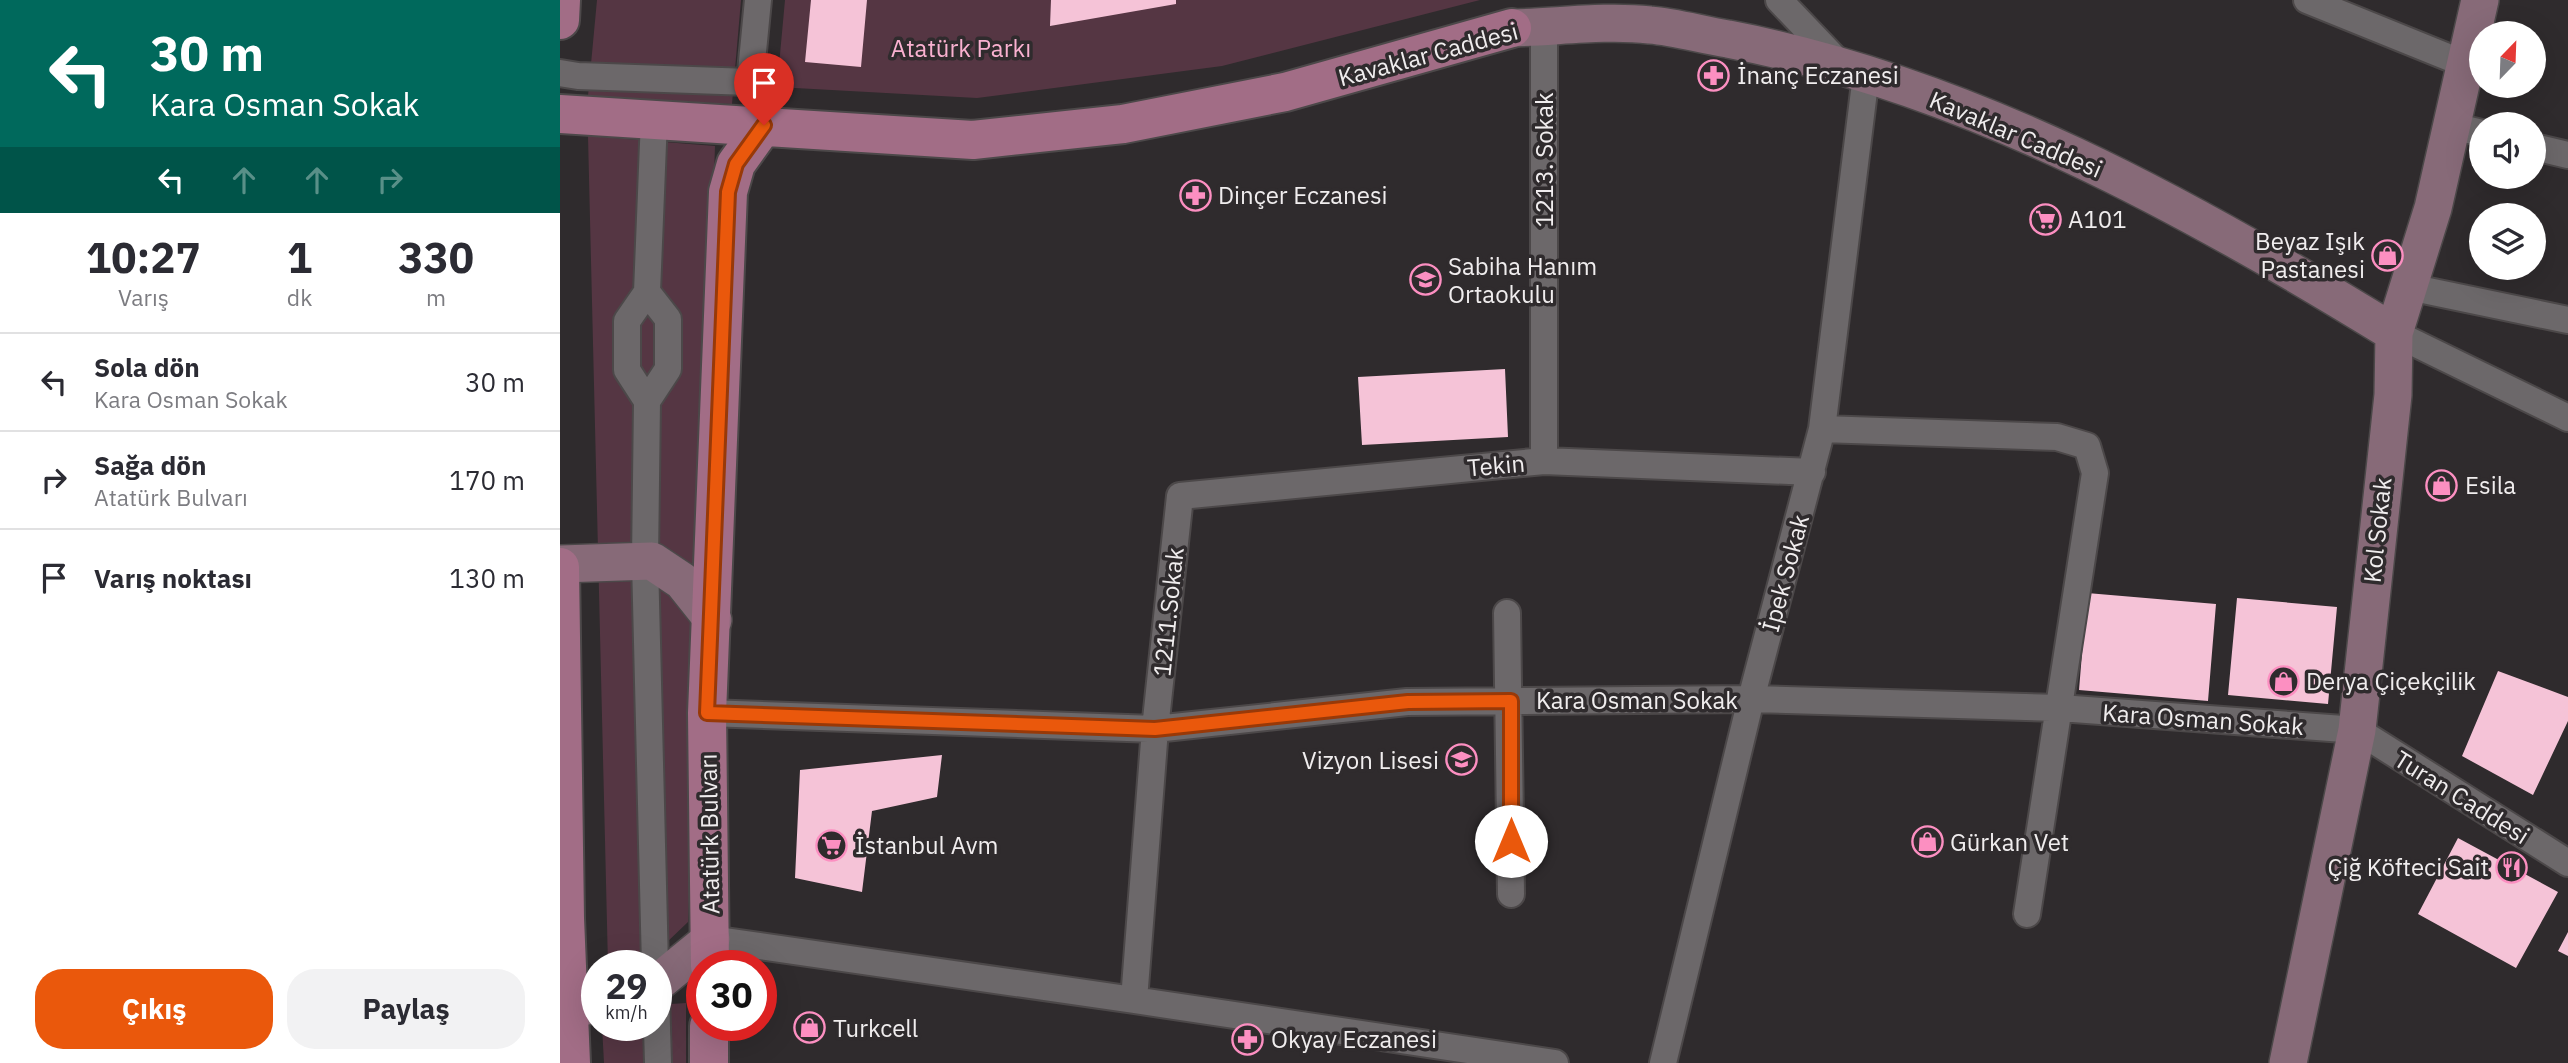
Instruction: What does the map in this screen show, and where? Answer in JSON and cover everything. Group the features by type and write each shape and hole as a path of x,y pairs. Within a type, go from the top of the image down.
{"main road":[{"path":"560,20 561,0"},
{"name":"Kol Sokak","path":"2288,1063 2357,730 2393,395 2394,333 2434,208 2467,130 2465,64 2480,0"},
{"name":"Kavaklar Caddesi","path":"560,114 973,139 1123,124 1285,92 1540,18 1649,24 1797,52 1963,107 2139,187 2293,271 2394,333"},
{"name":"Atatürk Bulvarı","path":"710,950 707,713 713,620 728,192 750,124"},
{"path":"570,1063 575,1009 560,566 652,561 682,581 713,620"},
{"path":"709,1041 709,1063"}],"street":[{"path":"560,73 578,76 750,82 758,0"},
{"path":"1779,0 1828,54 1856,72"},
{"path":"2307,0 2465,64"},
{"name":"1213. Sokak","path":"1540,18 1544,461"},
{"name":"İpek Sokak","path":"1663,1063 1751,699 1822,429 1856,72"},
{"path":"647,401 627,370 628,321 647,292 654,119"},
{"path":"2546,149 2568,155"},
{"path":"2409,287 2568,320"},
{"path":"647,292 668,319 668,369 647,401 645,561 656,950"},
{"path":"2394,333 2568,418"},
{"path":"1822,429 2057,437 2087,446 2095,473 2027,914"},
{"name":"Tekin","path":"1180,496 1544,461 1812,472"},
{"name":"1211.Sokak","path":"1134,1000 1155,729 1180,496"},
{"path":"1507,613 1511,701 1511,894"},
{"name":"Kara Osman Sokak","path":"707,713 1155,729 1408,702 1751,699 2060,708 2357,730"},
{"name":"Turan Caddesi","path":"2357,730 2568,863"},
{"path":"777,960 1134,1000 1555,1063"},
{"path":"658,1041 659,1063"}],"green space":[{"path":"597,0 741,0 732,104 588,96"},
{"name":"Atatürk Parkı","path":"785,0 1480,0 1222,66 977,98 777,87"},
{"path":"588,136 715,146 688,922 659,950 608,950"},
{"path":"686,1003 686,1063 604,1063 603,1041 672,1041 672,1004"}],"building":[{"path":"811,0 867,0 861,67 805,62"},
{"path":"1051,0 1176,0 1176,4 1050,26"},
{"path":"1505,369 1508,437 1362,445 1358,377"},
{"path":"2087,593 2216,604 2208,701 2079,690"},
{"path":"2237,598 2337,607 2328,704 2228,695"},
{"path":"2498,671 2568,697 2568,721 2533,795 2462,756"},
{"name":"İstanbul Avm","path":"942,755 937,797 872,811 862,892 795,878 800,770"},
{"path":"2458,838 2558,892 2516,968 2418,914"},
{"path":"2568,932 2568,956 2558,951"}],"place":[{"name":"İnanç Eczanesi","path":"1714,75"},
{"name":"Dinçer Eczanesi","path":"1195,195"},
{"name":"A101","path":"2045,219"},
{"name":"Beyaz Işık Pastanesi","path":"2388,255"},
{"name":"Sabiha Hanım Ortaokulu","path":"1425,280"},
{"name":"Esila","path":"2442,485"},
{"name":"Derya Çiçekçilik","path":"2283,681"},
{"name":"Vizyon Lisesi","path":"1462,760"},
{"name":"Gürkan Vet","path":"1927,842"},
{"name":"İstanbul Avm","path":"832,845"},
{"name":"Çiğ Köfteci Sait","path":"2512,867"},
{"name":"Turkcell","path":"810,1028"},
{"name":"Okyay Eczanesi","path":"1248,1039"}],"route":[{"path":"764,125 736,164 728,192 713,620 707,713 1155,729 1408,702 1511,701 1511,841"}]}
